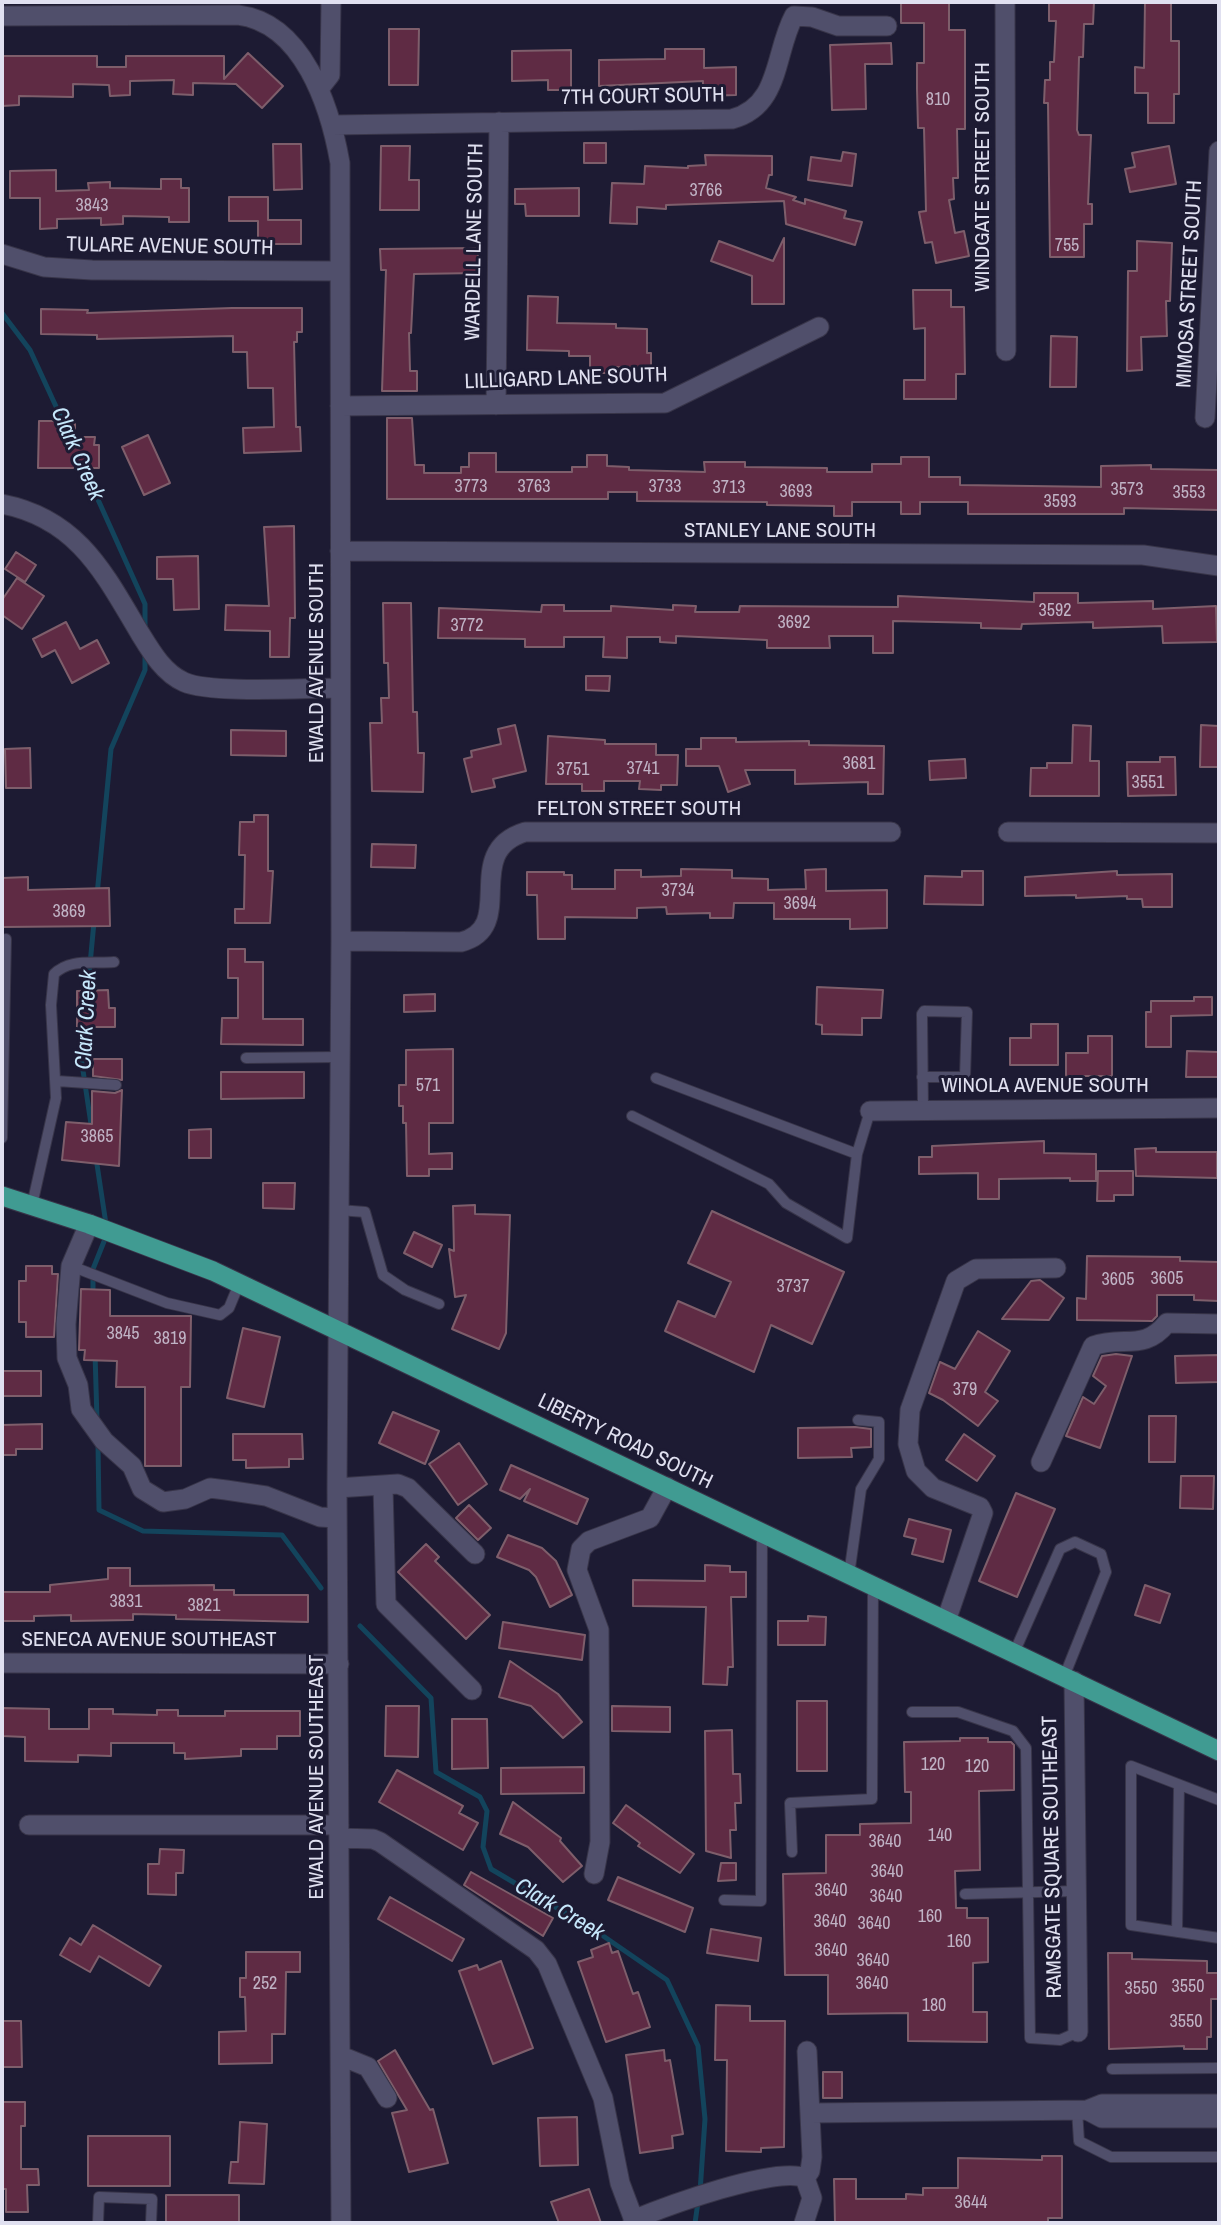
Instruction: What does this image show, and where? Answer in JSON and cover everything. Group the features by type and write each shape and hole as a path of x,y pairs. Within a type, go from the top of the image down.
{"main road":[{"name":"LIBERTY ROAD SOUTH","path":"2,1196 89,1224 239,1284 1219,1751"}],"street":[{"path":"319,89 330,75 331,2"},
{"name":"WINDGATE STREET SOUTH","path":"1004,2 1006,351"},
{"name":"EWALD AVENUE SOUTH","path":"2,16 201,8 269,23 291,44 319,89 333,125 340,163 339,1331"},
{"name":"7TH COURT SOUTH","path":"333,125 732,118 751,111 769,92 794,16 811,17 838,26 887,26"},
{"name":"WARDELL LANE SOUTH","path":"496,405 499,122"},
{"name":"MIMOSA STREET SOUTH","path":"1205,418 1219,151"},
{"name":"TULARE AVENUE SOUTH","path":"2,254 44,267 92,270 340,271"},
{"name":"LILLIGARD LANE SOUTH","path":"340,406 664,403 819,327"},
{"path":"2,504 50,523 92,555 147,645 172,676 203,687 339,688"},
{"name":"STANLEY LANE SOUTH","path":"340,551 1143,555 1219,566"},
{"name":"FELTON STREET SOUTH","path":"341,941 461,942 475,938 485,927 489,912 490,870 495,853 507,838 524,832 891,832"},
{"path":"1008,832 1219,834"},
{"name":"WINOLA AVENUE SOUTH","path":"870,1111 1219,1108"},
{"path":"89,1224 71,1266 66,1324 67,1357 78,1385 81,1409 104,1441 132,1466 142,1489 163,1502 185,1499 210,1488 266,1496 320,1517 337,1518"},
{"path":"946,1621 983,1513 980,1507 933,1488 916,1471 908,1444 910,1410 956,1281 976,1269 1056,1268"},
{"path":"1041,1462 1093,1346 1104,1342 1144,1341 1158,1335 1167,1323 1219,1324"},
{"name":"EWALD AVENUE SOUTHEAST","path":"339,1331 337,1518 341,2223"},
{"path":"337,1488 398,1484 408,1488 475,1554"},
{"path":"383,1486 386,1604 472,1689"},
{"path":"594,1874 600,1842 599,1637 577,1563 581,1549 589,1541 650,1518 667,1487"},
{"name":"SENECA AVENUE SOUTHEAST","path":"2,1662 339,1664"},
{"name":"RAMSGATE SQUARE SOUTHEAST","path":"1069,1679 1078,2032"},
{"path":"29,1825 340,1832 380,1842 536,1950 547,1964 603,2098 620,2183 634,2221 666,2205 752,2183 790,2175 805,2178"},
{"path":"804,2223 811,2198 805,2178 811,2165 807,2051"},
{"path":"341,2056 368,2067 387,2098"},
{"path":"811,2113 1082,2110 1102,2104 1219,2104"},
{"path":"1082,2110 1102,2118 1219,2118"}],"lane":[{"path":"2,1138 6,939"},
{"path":"32,1205 57,1081 52,1051 54,974 62,965 114,962"},
{"path":"922,1077 965,1077 967,1012 925,1011 922,1014 922,1077 923,1110"},
{"path":"246,1058 340,1057"},
{"path":"656,1078 857,1154"},
{"path":"57,1081 116,1085"},
{"path":"632,1116 769,1184 786,1203 847,1238 857,1154 870,1111"},
{"path":"340,1210 365,1212 383,1275 405,1290 439,1304"},
{"path":"71,1266 167,1303 220,1315 229,1308 239,1284"},
{"path":"849,1575 861,1489 879,1459 879,1422 858,1420"},
{"path":"724,1900 761,1901 762,1533"},
{"path":"1014,1653 1060,1549 1074,1542 1101,1554 1105,1572 1069,1679"},
{"path":"792,1852 790,1803 872,1799 873,1586"},
{"path":"912,1712 958,1712 1013,1731 1026,1748 1030,2038 1060,2040 1078,2032"},
{"path":"1219,1800 1131,1766 1131,1925 1219,1938"},
{"path":"1177,1932 1179,1785"},
{"path":"965,1894 1076,1891"},
{"path":"1112,2069 1219,2068"},
{"path":"1082,2110 1079,2141 1106,2156 1219,2157"},
{"path":"98,2223 99,2197 152,2200 151,2223"}],"building":[{"path":"901,2 949,2 949,30 965,30 965,129 957,129 958,178 953,178 954,199 949,200 955,233 964,231 969,256 936,263 932,242 925,243 919,212 926,211 924,128 918,128 917,89 917,63 924,63 924,23 901,23"},
{"path":"1049,2 1094,2 1093,24 1084,24 1083,57 1079,57 1077,130 1079,135 1091,135 1088,204 1092,204 1092,224 1084,224 1084,257 1050,257 1048,103 1044,103 1045,80 1050,80 1050,62 1054,62 1056,21 1049,21"},
{"path":"1145,2 1171,2 1171,41 1179,41 1179,94 1174,94 1174,123 1148,123 1148,93 1135,93 1135,67 1144,68"},
{"path":"389,29 419,29 418,85 389,85"},
{"path":"891,43 892,64 865,64 866,109 832,110 830,45"},
{"path":"665,49 704,49 704,68 736,67 736,95 703,96 703,81 599,86 599,60 665,59"},
{"path":"571,50 571,90 548,90 548,80 512,81 512,51"},
{"path":"248,53 283,86 262,108 236,84 193,83 193,95 173,94 174,80 130,81 130,95 110,96 109,85 73,84 73,97 19,96 19,105 2,106 2,56 97,56 97,67 126,67 126,56 224,56 224,79"},
{"path":"584,143 606,143 606,163 584,163"},
{"path":"273,144 301,144 302,189 274,190"},
{"path":"381,146 410,146 409,180 419,180 419,210 380,210"},
{"path":"1169,146 1176,184 1130,192 1125,169 1135,167 1132,153"},
{"path":"843,152 856,154 852,186 808,180 811,157 841,161"},
{"path":"705,155 772,156 772,175 769,175 766,188 796,197 793,200 805,204 805,199 846,211 844,218 862,222 855,245 786,224 784,201 666,205 666,209 637,207 637,224 610,223 612,183 644,184 645,166 688,168 706,165"},
{"path":"56,170 56,191 89,190 88,183 110,182 110,188 161,189 161,179 181,179 181,188 189,188 189,222 169,222 169,217 123,216 123,224 101,225 101,218 57,219 57,228 40,229 40,198 10,198 10,171"},
{"path":"579,188 579,216 526,216 525,204 515,204 515,189"},
{"path":"229,197 268,197 268,220 301,220 301,244 258,244 258,221 229,221"},
{"path":"784,238 784,304 752,304 752,276 711,261 719,241 773,261"},
{"path":"1137,241 1172,243 1170,301 1166,301 1167,336 1141,337 1142,370 1127,371 1128,271 1137,271"},
{"path":"478,248 478,273 414,274 409,333 410,371 417,371 417,391 382,391 386,270 381,270 380,249"},
{"path":"913,290 951,290 951,307 964,307 965,374 956,374 956,399 904,399 904,380 925,380 925,328 914,329"},
{"path":"528,296 558,297 557,323 616,324 616,328 647,329 647,353 651,353 651,368 615,367 615,373 590,373 590,356 569,356 569,351 527,350"},
{"path":"302,308 302,332 297,332 297,342 294,342 296,427 300,427 301,451 244,453 243,428 274,427 273,388 248,388 247,352 233,352 233,336 97,339 97,335 41,334 41,309 88,310 87,313"},
{"path":"1051,336 1077,337 1076,387 1050,387"},
{"path":"387,418 412,418 415,465 424,465 424,473 461,473 461,467 469,467 469,453 496,453 496,472 572,472 572,467 587,467 587,455 607,455 607,466 629,467 629,470 705,472 704,462 745,462 745,467 827,468 827,472 872,472 872,464 901,464 901,457 929,457 929,477 960,477 960,485 1101,487 1101,466 1151,465 1151,469 1219,470 1219,510 1124,508 1124,514 968,514 968,502 920,502 920,514 901,514 901,502 852,502 852,516 834,516 834,506 767,505 767,502 637,501 637,492 608,492 608,499 387,499"},
{"path":"39,421 75,421 75,437 95,437 94,445 99,445 99,468 38,468"},
{"path":"148,435 170,483 144,495 122,447"},
{"path":"294,526 295,618 290,618 289,657 270,657 270,631 225,630 226,605 269,606 264,527"},
{"path":"16,552 36,565 25,582 5,569"},
{"path":"198,556 199,609 174,610 173,579 157,579 157,557"},
{"path":"17,578 44,596 22,629 2,615 2,600"},
{"path":"1034,593 1078,593 1078,603 1153,601 1153,609 1216,606 1217,642 1163,643 1162,626 1093,628 1093,622 1022,624 1021,629 981,628 981,623 893,621 893,653 873,653 873,636 829,636 830,648 767,648 767,640 676,636 676,643 660,642 660,637 627,637 627,658 603,657 604,637 564,637 564,647 525,647 525,639 438,638 439,608 541,612 542,605 564,605 564,611 611,611 611,606 673,610 673,605 696,606 695,612 739,612 740,606 898,607 898,596 1034,602"},
{"path":"383,603 411,603 413,712 417,712 418,753 424,753 423,792 372,791 370,723 382,723 381,698 389,698 388,663 384,663"},
{"path":"66,622 80,649 97,640 109,663 72,683 55,650 42,657 33,639"},
{"path":"586,676 610,676 609,691 586,690"},
{"path":"515,725 526,771 493,779 495,787 472,792 464,759 472,757 471,751 501,744 498,729"},
{"path":"1073,725 1091,726 1090,761 1099,761 1099,796 1030,796 1031,768 1047,768 1047,763 1072,763"},
{"path":"1201,725 1219,726 1219,767 1200,767"},
{"path":"231,730 286,731 286,756 231,755"},
{"path":"548,736 605,740 605,744 656,744 656,755 678,755 677,785 661,785 661,790 639,789 640,781 604,781 604,791 582,791 582,784 546,784"},
{"path":"701,738 736,738 736,742 809,741 809,745 884,746 883,794 868,794 868,782 795,784 795,770 745,770 750,784 728,792 719,766 686,766 686,749 701,749"},
{"path":"30,748 31,788 6,788 5,749"},
{"path":"1160,757 1175,757 1176,795 1128,796 1127,762 1160,762"},
{"path":"965,759 966,778 930,780 929,761"},
{"path":"254,815 268,815 268,871 273,871 270,923 235,923 235,909 244,909 245,855 239,855 240,822 254,822"},
{"path":"372,844 416,845 415,868 371,867"},
{"path":"681,869 732,870 732,878 768,879 768,890 806,889 805,870 826,869 826,891 887,890 887,928 850,929 850,919 774,919 774,903 734,903 733,918 710,918 710,913 667,914 666,907 637,908 637,918 565,917 565,939 538,939 537,895 527,895 527,872 564,872 564,875 572,875 572,889 615,889 615,870 641,870 641,877 681,876"},
{"path":"962,871 983,871 983,905 924,904 925,876 962,877"},
{"path":"1117,871 1117,875 1172,874 1172,907 1143,907 1142,899 1127,899 1127,896 1025,896 1025,877"},
{"path":"28,877 28,890 109,888 110,926 2,927 2,878"},
{"path":"228,949 245,949 245,962 263,962 263,1019 303,1019 303,1045 221,1044 222,1018 238,1018 238,978 228,978"},
{"path":"817,987 883,990 881,1018 862,1018 862,1035 822,1034 822,1025 816,1024"},
{"path":"108,990 109,1008 115,1008 115,1027 77,1027 77,991"},
{"path":"435,994 435,1011 404,1012 404,995"},
{"path":"1194,997 1212,997 1212,1015 1171,1016 1171,1047 1146,1047 1146,1012 1151,1012 1151,1001 1194,1001"},
{"path":"1031,1024 1058,1024 1058,1065 1010,1065 1010,1038 1031,1038"},
{"path":"1088,1036 1112,1036 1112,1076 1066,1076 1066,1053 1088,1053"},
{"path":"453,1049 453,1123 429,1123 429,1154 452,1153 452,1169 429,1169 429,1176 407,1176 406,1123 403,1123 403,1106 399,1106 399,1085 406,1085 406,1050"},
{"path":"1187,1051 1219,1052 1219,1077 1186,1077"},
{"path":"93,1059 122,1059 122,1080 93,1076"},
{"path":"221,1072 304,1072 304,1098 221,1099"},
{"path":"122,1090 119,1166 62,1160 66,1122 92,1124 92,1091 115,1093"},
{"path":"211,1129 211,1158 189,1158 189,1130"},
{"path":"1044,1141 1044,1153 1096,1154 1096,1181 1070,1181 1070,1178 999,1179 999,1199 978,1199 978,1173 919,1174 919,1157 932,1157 932,1146"},
{"path":"1156,1148 1156,1152 1217,1152 1217,1178 1136,1176 1135,1149"},
{"path":"1098,1171 1133,1171 1133,1195 1114,1195 1114,1201 1097,1201"},
{"path":"263,1183 295,1183 294,1209 263,1208"},
{"path":"475,1205 475,1214 510,1215 506,1333 499,1349 452,1329 466,1295 455,1297 449,1249 454,1251 453,1206"},
{"path":"712,1211 844,1272 812,1344 771,1325 754,1372 665,1331 678,1301 715,1317 731,1282 688,1263"},
{"path":"414,1232 442,1245 432,1267 404,1253"},
{"path":"1087,1256 1180,1257 1180,1261 1219,1262 1219,1301 1194,1300 1194,1295 1157,1295 1157,1316 1152,1321 1077,1320 1077,1298 1086,1299"},
{"path":"26,1266 52,1266 52,1274 58,1274 54,1337 26,1337 26,1322 19,1322 19,1281 26,1281"},
{"path":"1040,1280 1064,1298 1049,1320 1002,1319 1031,1281"},
{"path":"81,1289 110,1290 110,1316 191,1316 190,1387 181,1387 181,1466 145,1466 145,1387 116,1387 117,1361 84,1360 85,1350 79,1350"},
{"path":"243,1328 280,1337 264,1407 227,1398"},
{"path":"978,1331 1010,1351 985,1392 998,1401 978,1426 929,1393 940,1362 955,1369"},
{"path":"1219,1355 1219,1382 1176,1383 1175,1356"},
{"path":"1102,1356 1132,1356 1100,1448 1066,1436 1083,1397 1094,1404 1106,1386 1093,1376"},
{"path":"2,1371 41,1371 41,1396 2,1396"},
{"path":"393,1412 439,1431 425,1464 379,1443"},
{"path":"1149,1416 1176,1416 1175,1462 1149,1462"},
{"path":"42,1424 42,1449 16,1449 16,1455 2,1455 2,1425"},
{"path":"798,1428 871,1429 871,1447 851,1448 852,1457 798,1458"},
{"path":"233,1434 302,1434 303,1459 289,1459 289,1467 246,1468 246,1460 233,1460"},
{"path":"964,1434 995,1456 977,1481 946,1460"},
{"path":"459,1443 487,1484 458,1505 429,1464"},
{"path":"511,1465 588,1499 577,1524 524,1501 530,1489 520,1499 500,1490"},
{"path":"1181,1476 1214,1476 1213,1509 1180,1508"},
{"path":"1016,1493 1055,1509 1017,1597 979,1581"},
{"path":"469,1505 491,1528 478,1540 456,1518"},
{"path":"909,1519 951,1530 943,1562 912,1554 916,1539 904,1536"},
{"path":"508,1535 542,1548 556,1561 572,1595 550,1607 536,1577 529,1570 497,1557"},
{"path":"426,1544 439,1557 435,1561 490,1615 466,1639 398,1572"},
{"path":"705,1565 730,1566 730,1572 746,1572 746,1597 731,1597 733,1667 728,1667 727,1685 703,1684 706,1607 633,1606 633,1580 705,1581"},
{"path":"108,1568 130,1568 130,1586 214,1585 214,1590 234,1590 234,1595 308,1595 308,1622 176,1619 176,1615 133,1614 133,1620 71,1621 71,1615 34,1616 34,1621 2,1621 2,1592 50,1592 50,1585 108,1579"},
{"path":"1145,1585 1170,1594 1160,1623 1135,1615"},
{"path":"808,1616 826,1617 825,1645 778,1645 778,1621 808,1621"},
{"path":"503,1622 585,1635 582,1660 499,1648"},
{"path":"510,1661 558,1694 582,1722 563,1738 531,1706 499,1697"},
{"path":"797,1701 827,1701 827,1771 797,1771"},
{"path":"386,1706 419,1706 418,1757 385,1756"},
{"path":"612,1706 670,1707 670,1732 612,1731"},
{"path":"2,1708 49,1709 49,1729 89,1729 89,1709 113,1709 113,1714 157,1715 157,1710 178,1710 178,1716 225,1716 225,1711 300,1711 300,1736 277,1736 277,1749 241,1749 241,1756 185,1759 185,1753 174,1753 174,1743 111,1743 111,1756 78,1755 78,1762 25,1761 25,1737 2,1736"},
{"path":"452,1719 487,1719 488,1768 452,1769"},
{"path":"732,1730 733,1774 740,1774 741,1803 735,1803 736,1830 730,1830 731,1858 706,1851 705,1731"},
{"path":"960,1738 988,1738 988,1742 1011,1742 1014,1745 1014,1790 979,1791 980,1870 955,1871 956,1908 967,1908 967,1918 988,1918 988,1962 973,1963 973,2012 987,2012 987,2042 908,2041 908,2013 828,2014 828,1975 785,1975 783,1874 826,1873 826,1835 860,1835 860,1824 911,1823 911,1792 905,1792 904,1742 960,1741"},
{"path":"584,1767 584,1793 501,1794 501,1768"},
{"path":"397,1770 463,1806 459,1813 478,1823 463,1850 379,1802"},
{"path":"513,1802 561,1838 560,1841 582,1866 563,1882 528,1847 500,1834"},
{"path":"626,1805 694,1854 680,1873 638,1846 640,1843 613,1823"},
{"path":"160,1849 184,1850 183,1873 176,1873 176,1895 148,1894 148,1864 159,1864"},
{"path":"721,1863 736,1863 736,1880 718,1881"},
{"path":"471,1872 553,1918 543,1936 464,1885"},
{"path":"618,1877 693,1908 685,1932 608,1900"},
{"path":"390,1897 464,1939 452,1961 378,1919"},
{"path":"93,1925 161,1966 149,1986 99,1956 90,1972 60,1955 70,1938 81,1945"},
{"path":"711,1929 761,1938 758,1961 707,1953"},
{"path":"609,1943 612,1953 618,1951 633,1994 638,1992 650,2027 606,2042 578,1962 593,1957 591,1950"},
{"path":"246,1952 300,1952 300,1972 286,1972 285,2034 272,2034 272,2063 219,2064 219,2032 246,2031 245,1997 240,1997 240,1978 246,1978"},
{"path":"1108,1953 1132,1953 1132,1959 1207,1961 1207,1973 1219,1973 1219,1999 1211,1999 1211,2037 1207,2037 1207,2049 1184,2049 1184,2046 1109,2049"},
{"path":"501,1961 533,2048 493,2064 459,1971 477,1965 479,1970"},
{"path":"716,2005 750,2006 750,2021 785,2021 784,2147 761,2148 761,2152 726,2151 727,2060 715,2060"},
{"path":"2,2021 21,2021 22,2067 2,2067"},
{"path":"395,2050 430,2110 433,2109 448,2163 409,2172 392,2113 407,2110 378,2061"},
{"path":"664,2050 665,2061 670,2060 683,2134 672,2136 673,2148 640,2153 626,2055"},
{"path":"823,2072 842,2072 842,2098 823,2098"},
{"path":"2,2102 25,2102 25,2126 21,2126 21,2169 38,2169 39,2185 27,2185 28,2212 6,2212 6,2189 2,2189"},
{"path":"577,2117 578,2165 540,2166 538,2118"},
{"path":"240,2122 267,2124 264,2184 229,2183 231,2162 238,2162"},
{"path":"88,2136 170,2136 170,2186 88,2186"},
{"path":"1042,2156 1062,2156 1062,2218 1048,2218 1048,2223 835,2223 834,2179 856,2179 856,2199 906,2199 906,2194 923,2195 923,2188 958,2188 958,2158 1042,2160"},
{"path":"589,2189 601,2223 559,2223 551,2202"},
{"path":"166,2195 239,2195 239,2223 166,2223"}],"waterway":[{"name":"Clark Creek","path":"2,313 30,350 65,426"},
{"name":"Clark Creek","path":"82,464 145,604 145,629"},
{"name":"Clark Creek","path":"97,895 111,749 145,670 145,653"},
{"name":"Clark Creek","path":"87,996 94,922"},
{"name":"Clark Creek","path":"84,1023 81,1057 92,1131"},
{"name":"Clark Creek","path":"96,1158 106,1224"},
{"name":"Clark Creek","path":"93,1294 93,1269 107,1234"},
{"name":"Clark Creek","path":"95,1353 97,1420"},
{"name":"Clark Creek","path":"98,1444 99,1510 143,1531 282,1535 321,1588"},
{"name":"Clark Creek","path":"360,1626 431,1698 436,1772 480,1797 487,1811 483,1847 491,1869 596,1931 667,1980 698,2046 705,2119 700,2192"},
{"name":"Clark Creek","path":"695,2223 698,2202"}]}
